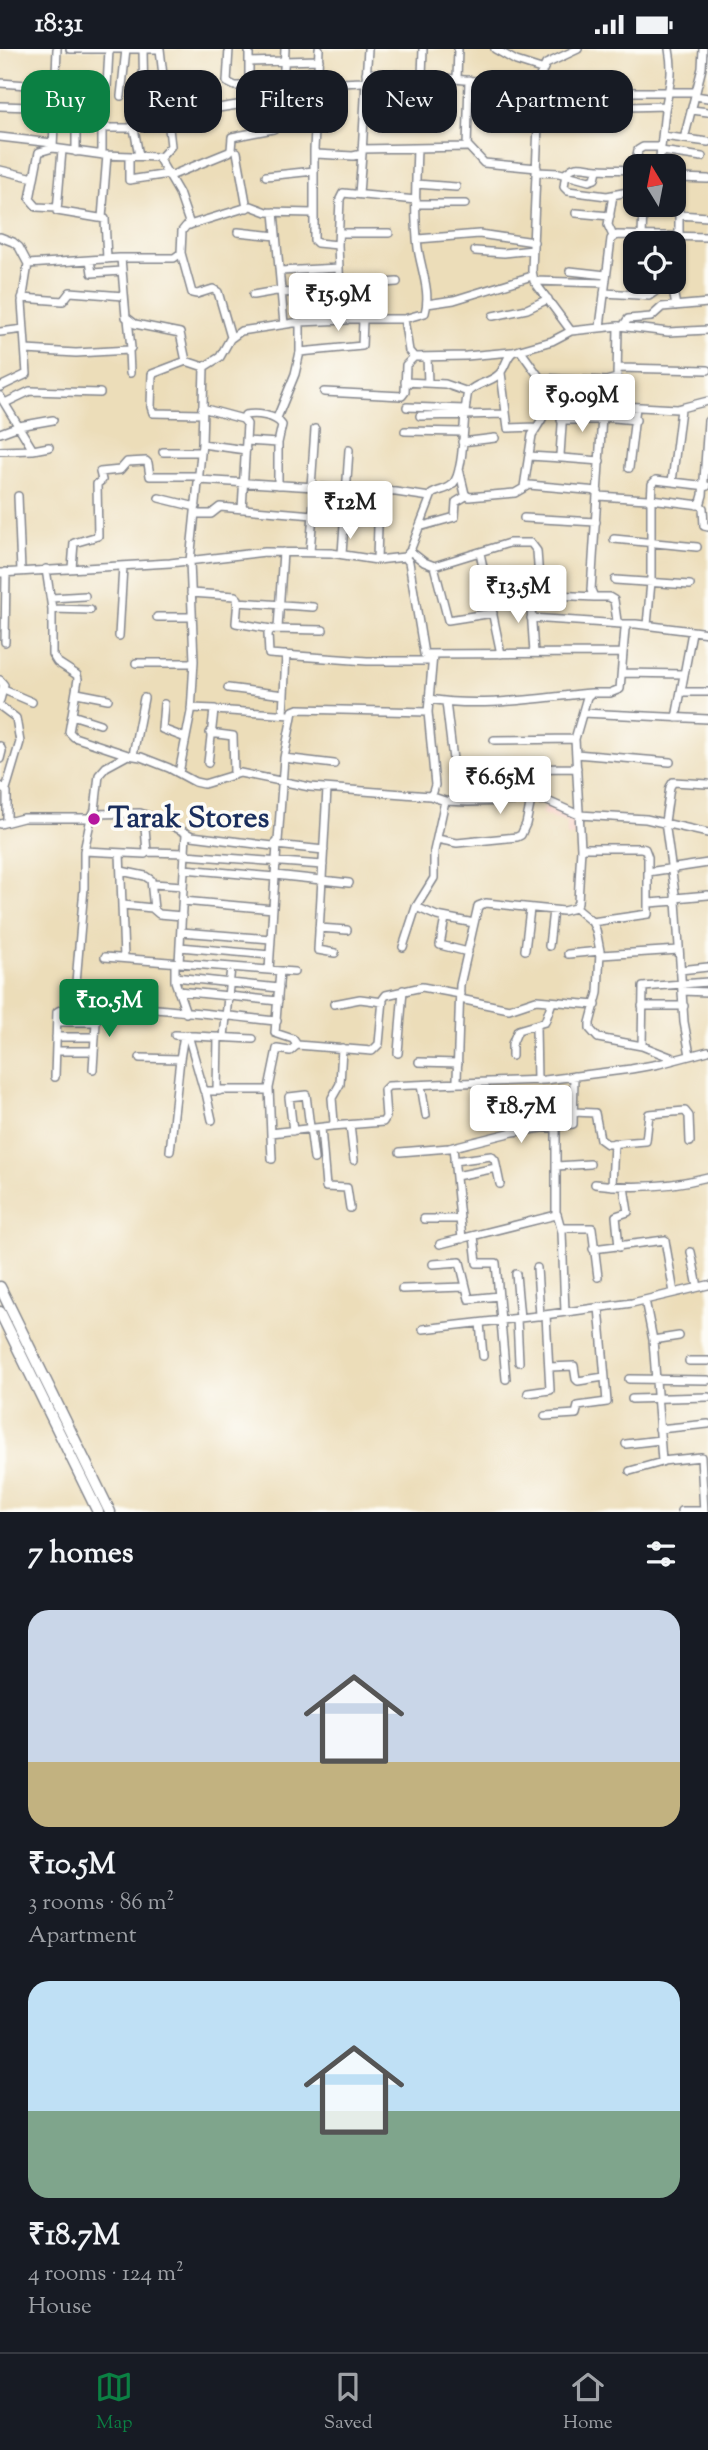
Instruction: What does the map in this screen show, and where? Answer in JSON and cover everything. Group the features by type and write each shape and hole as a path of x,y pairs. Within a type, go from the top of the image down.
{"main road":[{"path":"0,1287 110,1512"},
{"path":"0,1312 98,1512"}],"street":[{"path":"56,70 57,49"},
{"path":"70,49 160,49 164,70"},
{"path":"121,96 126,49"},
{"path":"229,49 227,82 236,86"},
{"path":"248,49 249,70"},
{"path":"284,70 285,49"},
{"path":"319,49 319,70"},
{"path":"366,70 368,49"},
{"path":"422,70 423,49"},
{"path":"458,49 457,79 469,80 468,146 484,163 566,173 592,180 597,170"},
{"path":"495,49 516,61 541,69 552,55 578,49"},
{"path":"660,154 672,66 669,49"},
{"path":"108,70 109,50"},
{"path":"143,50 143,70"},
{"path":"684,139 705,51"},
{"path":"249,62 319,60"},
{"path":"0,83 21,85"},
{"path":"633,92 670,90 708,98"},
{"path":"0,106 21,107"},
{"path":"633,107 666,106"},
{"path":"692,110 708,112"},
{"path":"53,146 54,133"},
{"path":"76,133 76,152"},
{"path":"102,218 105,155 103,133"},
{"path":"135,133 139,156"},
{"path":"160,158 171,146 169,133"},
{"path":"129,156 129,180 169,175 229,152 232,137 252,133"},
{"path":"315,133 314,240 317,243 338,245"},
{"path":"359,194 363,133"},
{"path":"538,133 533,278 571,331"},
{"path":"663,136 708,142"},
{"path":"0,137 76,152 160,158"},
{"path":"53,146 39,152 31,202 37,207 56,208 59,212 102,218 106,222 107,259"},
{"path":"314,150 321,155 353,156 362,151 468,146"},
{"path":"637,154 643,147 702,157"},
{"path":"204,367 220,357 231,337 241,331 300,322 404,319 425,313 427,304 416,202 417,148"},
{"path":"56,208 62,150"},
{"path":"237,152 247,208"},
{"path":"160,158 179,193 190,225"},
{"path":"566,173 579,167 623,170"},
{"path":"0,170 34,178"},
{"path":"265,176 314,171"},
{"path":"566,173 564,187 568,191 602,196 623,192"},
{"path":"686,176 708,179"},
{"path":"416,184 456,187"},
{"path":"346,320 343,320 341,315 338,245 341,195 347,193 416,202 465,204"},
{"path":"613,195 609,229 613,236"},
{"path":"231,337 218,292 213,289 192,293 181,253 182,231 190,225 255,206 261,211 313,213"},
{"path":"274,212 284,324"},
{"path":"576,212 610,216"},
{"path":"686,215 708,217"},
{"path":"238,232 276,236"},
{"path":"339,233 388,233"},
{"path":"418,239 479,234 533,246"},
{"path":"613,236 623,237"},
{"path":"600,327 610,242 613,236"},
{"path":"0,237 19,247 28,264 22,298 27,375 0,387"},
{"path":"686,237 708,237"},
{"path":"475,251 504,253 533,246"},
{"path":"28,264 121,258 169,259 181,253"},
{"path":"121,258 125,313 131,346 128,350 130,373"},
{"path":"90,260 92,273 122,271"},
{"path":"280,271 339,268"},
{"path":"570,271 606,279"},
{"path":"427,304 454,300 533,278 606,279"},
{"path":"254,295 397,282"},
{"path":"22,298 63,301 70,292 124,296"},
{"path":"604,293 652,294"},
{"path":"674,294 676,306"},
{"path":"494,316 527,309 548,299"},
{"path":"540,378 606,381 617,378 620,326 628,319 648,318 659,309 708,303"},
{"path":"404,319 409,351 414,357"},
{"path":"128,320 135,324 180,333 186,361"},
{"path":"300,352 362,346 363,320"},
{"path":"276,418 295,374 300,352 300,322"},
{"path":"537,427 508,428 501,373 509,355 552,341 571,331 600,327 620,326 668,332 708,330"},
{"path":"0,333 24,329"},
{"path":"26,350 128,350"},
{"path":"324,393 398,397 404,395 406,365 414,357 517,351"},
{"path":"517,351 540,378 546,405 532,435 524,487"},
{"path":"427,357 428,383"},
{"path":"204,367 186,361 152,374 151,411 202,411 243,419"},
{"path":"179,773 191,708 194,661 190,561 199,478 204,367"},
{"path":"618,368 708,370"},
{"path":"468,392 501,373"},
{"path":"562,457 559,452 565,380"},
{"path":"594,597 591,590 606,381"},
{"path":"405,382 450,384 468,392"},
{"path":"33,450 2,399 30,391 100,393"},
{"path":"433,658 422,650 408,554 430,497 436,491 452,485 459,468 468,392"},
{"path":"603,405 681,409 708,401"},
{"path":"407,407 506,414"},
{"path":"629,468 636,407"},
{"path":"672,482 681,409"},
{"path":"420,416 465,413"},
{"path":"243,419 248,414 276,418 282,425 278,443 278,485"},
{"path":"242,509 247,428 243,419"},
{"path":"0,433 19,426 53,420"},
{"path":"561,420 635,420"},
{"path":"708,421 706,486 702,503 703,524 708,527"},
{"path":"310,552 315,429"},
{"path":"405,431 463,432"},
{"path":"462,442 495,439"},
{"path":"246,441 278,443"},
{"path":"0,451 49,447"},
{"path":"163,451 201,448 246,450"},
{"path":"342,554 349,450"},
{"path":"529,456 600,461"},
{"path":"72,568 74,543 98,536 100,472 120,470 127,462 146,461 150,475 153,476 430,497"},
{"path":"459,468 467,496"},
{"path":"647,625 651,582 653,481 706,486"},
{"path":"419,527 452,519 457,515 456,502 467,496 515,493 524,487 598,493 651,501 702,503"},
{"path":"377,560 379,492"},
{"path":"18,496 22,571"},
{"path":"159,498 211,514 220,507 345,514"},
{"path":"524,518 596,522"},
{"path":"614,539 697,547"},
{"path":"5,642 3,572 190,561 265,552 342,554 377,560 408,554 434,566 514,542 531,543 537,551 540,594"},
{"path":"283,552 280,604 274,628 268,634 269,654 368,661 502,654 623,653"},
{"path":"480,553 502,654"},
{"path":"119,636 123,566"},
{"path":"434,566 448,620 493,613"},
{"path":"46,569 52,609 52,654 57,662 77,675 79,683 69,729 72,736 204,784 234,773 327,789 430,796 445,800 481,803 531,800 555,802 579,814 665,822 708,833"},
{"path":"615,580 690,585"},
{"path":"191,593 235,596 238,625 323,630"},
{"path":"490,598 530,594 609,597 614,600 617,621 625,624"},
{"path":"530,594 534,653"},
{"path":"51,598 85,596"},
{"path":"237,603 313,607"},
{"path":"52,609 90,610"},
{"path":"157,617 192,617"},
{"path":"531,618 647,625 708,633"},
{"path":"429,699 446,702 531,699 616,692 620,689 625,624"},
{"path":"677,718 692,632"},
{"path":"269,970 287,714 284,695 286,655"},
{"path":"430,796 435,785 428,712 433,658"},
{"path":"136,663 194,661"},
{"path":"622,673 684,674"},
{"path":"0,680 5,685 0,700"},
{"path":"228,688 284,695"},
{"path":"4,690 32,702"},
{"path":"76,692 108,699"},
{"path":"681,692 708,692"},
{"path":"575,908 578,902 581,848 575,739 587,697 591,693"},
{"path":"74,1006 84,888 84,851 99,775 106,767 130,755 144,698"},
{"path":"446,702 454,768"},
{"path":"164,704 162,729 186,738"},
{"path":"0,706 16,718 20,742 3,788 4,823 23,818 144,815 198,838 324,850"},
{"path":"191,708 287,714 298,709 428,712"},
{"path":"208,763 212,712 216,710"},
{"path":"583,713 708,719"},
{"path":"72,715 100,724"},
{"path":"210,733 233,736 234,773"},
{"path":"494,740 575,739"},
{"path":"0,746 0,759"},
{"path":"576,754 670,762"},
{"path":"284,758 334,764"},
{"path":"491,769 576,768"},
{"path":"690,1055 678,950 676,899 665,822 673,782 708,783"},
{"path":"327,789 318,950 335,953"},
{"path":"402,947 416,907 432,884 445,800"},
{"path":"437,839 457,843 517,837 521,835 526,824 531,800"},
{"path":"144,815 147,852"},
{"path":"186,834 180,947 175,977 186,1013"},
{"path":"581,848 641,848 647,852 648,914 592,922"},
{"path":"84,851 185,854 323,865"},
{"path":"120,853 124,958"},
{"path":"648,872 708,863"},
{"path":"184,869 322,878 349,883"},
{"path":"121,871 149,877 153,884 156,914 182,916"},
{"path":"153,884 183,886"},
{"path":"649,903 708,895"},
{"path":"183,901 273,909"},
{"path":"461,1083 457,1080 460,996 476,911 481,904 553,910 575,908 592,922 601,953 596,1005 590,1023 593,1034 597,1038 642,1046 675,1059"},
{"path":"123,905 154,909"},
{"path":"416,907 444,918 474,923"},
{"path":"525,950 530,909"},
{"path":"550,946 553,910"},
{"path":"444,918 440,945 468,952"},
{"path":"319,928 347,930"},
{"path":"181,932 271,939"},
{"path":"180,947 270,955"},
{"path":"568,954 678,950"},
{"path":"104,957 294,972"},
{"path":"219,1091 216,1088 231,967"},
{"path":"680,970 708,967"},
{"path":"280,971 276,1035 293,1039 297,1045"},
{"path":"175,977 279,988"},
{"path":"682,988 708,982"},
{"path":"271,1159 269,1090 276,1050 279,1048 290,1052 297,1045 372,1051 378,1048 386,995 422,987 509,1009 530,1001 596,1005"},
{"path":"642,1046 643,987 708,992"},
{"path":"398,1053 403,990"},
{"path":"178,991 278,1001"},
{"path":"334,1004 360,999 383,1002"},
{"path":"512,1056 518,1030 536,1026 547,1019 552,1002"},
{"path":"55,1077 58,1009 74,1006 97,1007 277,1021"},
{"path":"642,1006 684,1006"},
{"path":"93,1069 97,1007"},
{"path":"57,1022 96,1022"},
{"path":"536,1026 537,1081"},
{"path":"182,1035 253,1039"},
{"path":"170,1151 182,1035"},
{"path":"182,1035 206,1093 212,1120"},
{"path":"56,1037 95,1037"},
{"path":"332,1126 334,1122 331,1098 340,1084 342,1048"},
{"path":"56,1051 94,1051"},
{"path":"271,1133 380,1123 385,1120 384,1087 537,1081 647,1067 708,1051"},
{"path":"141,1058 180,1059"},
{"path":"419,1062 457,1063"},
{"path":"400,1152 453,1147 502,1133 573,1124 574,1076"},
{"path":"421,1084 426,1115"},
{"path":"206,1093 269,1090"},
{"path":"293,1131 289,1097 307,1096 314,1159"},
{"path":"575,1112 595,1113 601,1142 614,1143 646,1141 648,1116 651,1112 685,1111 689,1116 690,1142"},
{"path":"350,1125 354,1160"},
{"path":"556,1127 557,1214 561,1228 565,1312"},
{"path":"321,1128 326,1187 346,1188 350,1208"},
{"path":"612,1186 614,1143"},
{"path":"453,1147 462,1239"},
{"path":"454,1161 491,1156 500,1184"},
{"path":"556,1166 590,1164"},
{"path":"456,1176 496,1168"},
{"path":"595,1184 662,1187 708,1177"},
{"path":"619,1247 616,1216 628,1212 624,1187"},
{"path":"440,1244 557,1214"},
{"path":"424,1219 460,1219"},
{"path":"561,1228 591,1227 598,1277"},
{"path":"474,1236 477,1262 496,1263 506,1379"},
{"path":"593,1249 665,1240 674,1293"},
{"path":"691,1252 698,1287"},
{"path":"433,1264 460,1262 469,1299 499,1296"},
{"path":"528,1393 550,1391 537,1268"},
{"path":"516,1274 519,1362"},
{"path":"423,1329 543,1316 645,1300 708,1285"},
{"path":"402,1289 465,1287"},
{"path":"645,1300 653,1340 662,1462"},
{"path":"545,1416 576,1414 578,1406 607,1403 599,1307"},
{"path":"480,1323 483,1356"},
{"path":"653,1340 679,1336"},
{"path":"689,1361 708,1361"},
{"path":"549,1367 574,1366 578,1381 604,1377"},
{"path":"629,1379 708,1380"},
{"path":"632,1399 708,1397"},
{"path":"659,1429 708,1425"},
{"path":"626,1444 660,1440"},
{"path":"630,1471 662,1462 701,1457 704,1512 681,1511"}],"shaded area":[{"path":"545,805 575,816 577,836 567,837 567,822 542,814"}],"place":[{"name":"Tarak Stores","path":"94,819"}]}
